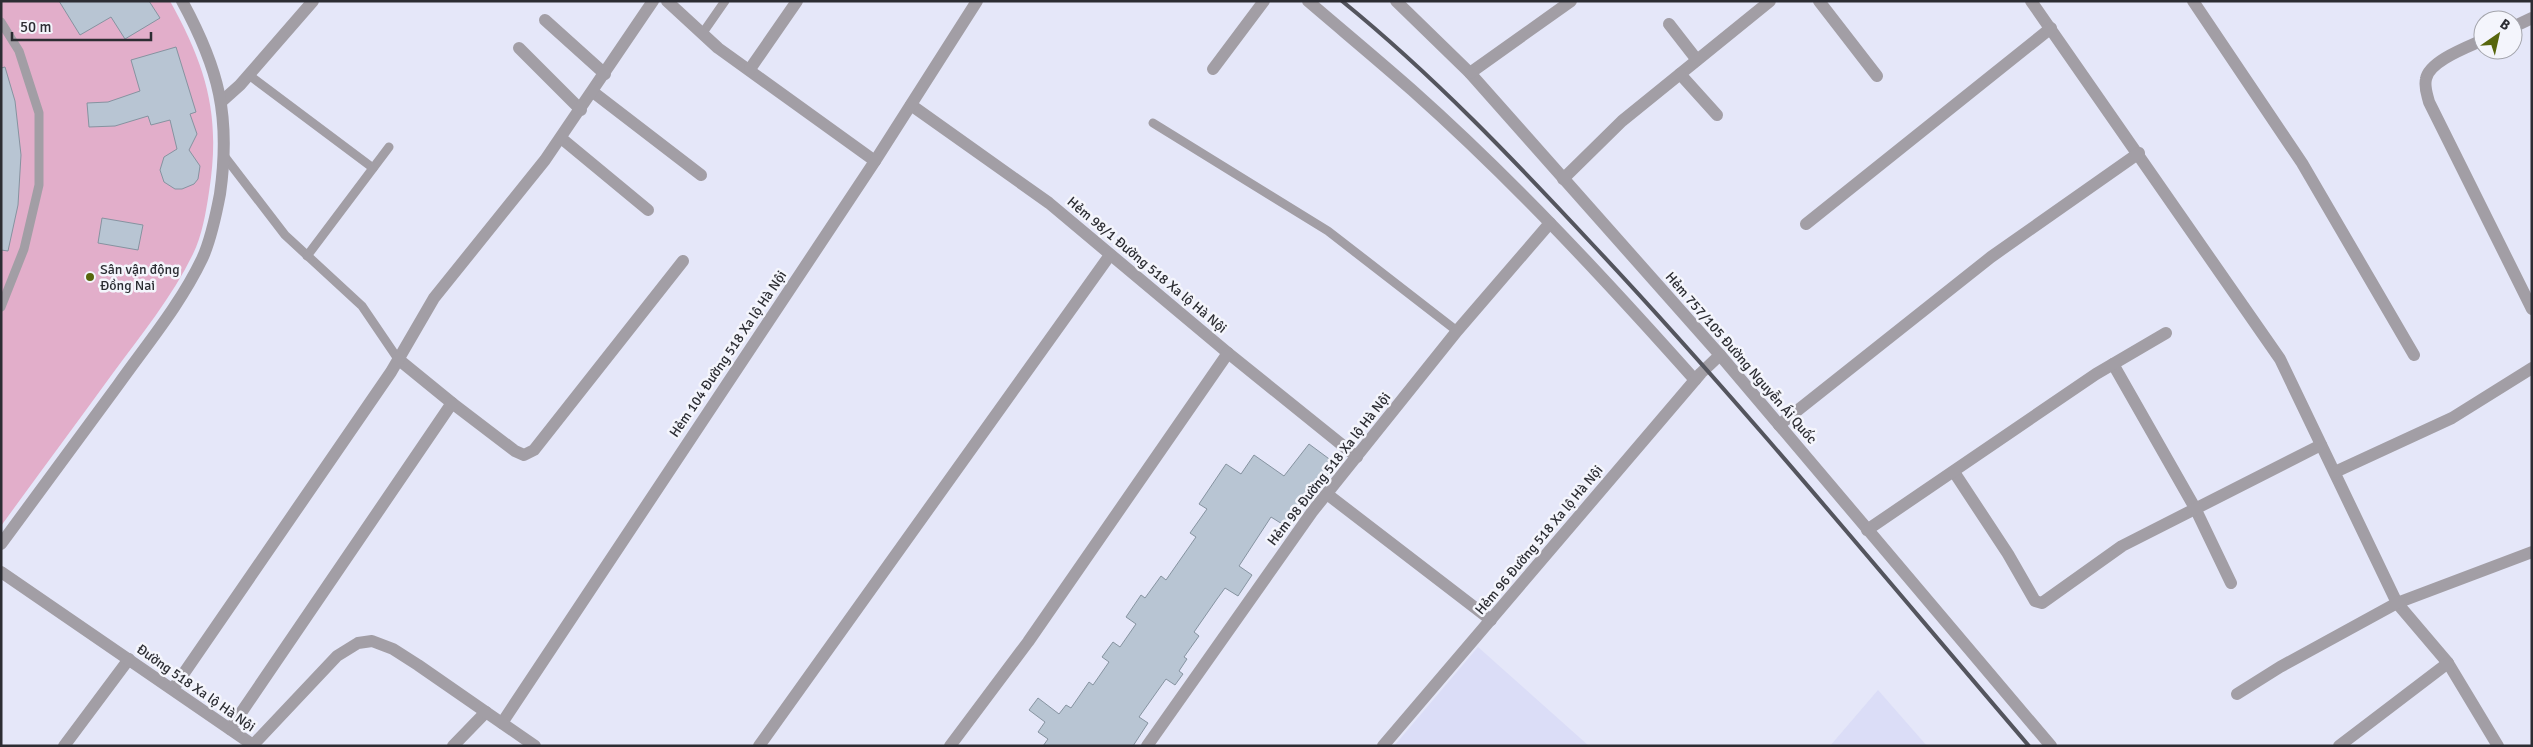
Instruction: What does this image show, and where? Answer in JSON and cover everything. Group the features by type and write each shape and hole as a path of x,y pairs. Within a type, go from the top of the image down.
{"street":[{"path":"1,544 174,308 203,258 217,211 225,157 221,102 215,74 202,37 182,1"},
{"path":"221,102 249,75 313,1"},
{"path":"174,689 398,359 434,298 561,138 653,1"},
{"path":"667,1 702,34 874,161"},
{"path":"750,69 797,1"},
{"name":"Hẻm 104 Đường 518 Xa lộ Hà Nội","path":"502,723 911,105 977,1"},
{"path":"1213,69 1264,1"},
{"path":"1308,1 1413,91 1550,223 1609,284 1696,380"},
{"name":"Hẻm 757/105 Đường Nguyễn Ái Quốc","path":"1396,1 1470,73 1720,355 2051,746"},
{"path":"1470,73 1571,1"},
{"path":"1563,179 1622,121 1770,1"},
{"path":"1819,1 1878,76"},
{"path":"2031,1 2139,153 2280,358 2397,603 2448,664 2498,746"},
{"path":"2196,2 2302,162 2414,355"},
{"path":"545,20 604,74"},
{"path":"1669,24 1698,60"},
{"path":"1806,224 2051,28"},
{"path":"2473,45 2432,66 2426,77 2425,88 2430,102 2532,309"},
{"path":"519,48 581,110"},
{"path":"1680,74 1717,115"},
{"path":"593,92 701,175"},
{"name":"Hẻm 98/1 Đường 518 Xa lộ Hà Nội","path":"911,105 1035,192 1228,353 1357,457"},
{"path":"561,138 648,210"},
{"path":"1779,425 1991,257 2139,153"},
{"name":"Hẻm 98 Đường 518 Xa lộ Hà Nội","path":"1147,746 1277,560 1327,494 1457,331 1550,223"},
{"path":"759,746 1110,255"},
{"path":"398,359 452,403 515,451 524,455 534,450 683,260"},
{"path":"1867,530 2114,364 2166,333"},
{"path":"950,746 1028,642 1228,353"},
{"name":"Hẻm 96 Đường 518 Xa lộ Hà Nội","path":"1383,746 1696,380 1720,355"},
{"path":"2114,364 2195,508 2231,584"},
{"path":"2335,472 2452,418 2532,368"},
{"path":"230,729 452,403"},
{"path":"1954,472 2008,554 2035,601 2042,603 2122,546 2321,445"},
{"path":"1327,494 1491,620"},
{"path":"2237,694 2280,667 2397,603 2532,552"},
{"name":"Đường 518 Xa lộ Hà Nội","path":"1,572 174,689 253,746 337,656 358,643 372,641 393,650 535,746"},
{"path":"64,746 130,659"},
{"path":"2339,746 2448,664"},
{"path":"453,746 486,712"}],"lane":[{"path":"702,34 725,1"},
{"path":"1,22 19,51 40,113 39,185 24,249 1,307"},
{"path":"249,75 373,168"},
{"path":"1153,123 1328,231 1457,331"},
{"path":"307,256 389,147"},
{"path":"225,157 284,235 362,306 398,359"}],"shaded area":[{"name":"Sân vận động Đồng Nai","path":"1,1 170,1 183,25 202,71 212,116 213,140 209,192 203,224 199,240 185,270 156,315 1,526"},
{"path":"1478,647 1589,746 1394,746"},
{"path":"1878,690 1927,746 1830,746"}],"building":[{"path":"59,1 149,1 160,18 125,39 111,17 80,35"},
{"path":"176,47 196,112 190,114 197,134 189,150 200,166 198,179 194,184 182,189 175,189 164,182 160,170 164,157 177,149 170,120 151,125 148,116 115,126 89,127 87,103 108,102 140,91 131,60"},
{"path":"5,67 15,101 21,155 18,205 8,251 1,250 1,68"},
{"path":"102,218 143,225 138,250 98,243"},
{"path":"1309,444 1336,464 1287,527 1271,517 1239,566 1252,575 1238,596 1225,588 1194,632 1199,636 1184,657 1187,659 1179,671 1183,674 1175,685 1166,679 1139,717 1148,723 1133,746 1043,746 1048,739 1038,732 1045,722 1029,710 1038,698 1059,714 1066,705 1071,708 1089,682 1093,685 1109,662 1102,657 1113,642 1120,647 1136,624 1126,617 1141,595 1145,598 1161,576 1166,580 1196,537 1190,533 1207,509 1199,504 1226,464 1241,474 1254,455 1284,476"}],"railway":[{"path":"1342,1 1441,88 1594,246 1705,368 1814,493 2029,746"}],"place":[{"name":"Sân vận động Đồng Nai","path":"90,277"}]}
